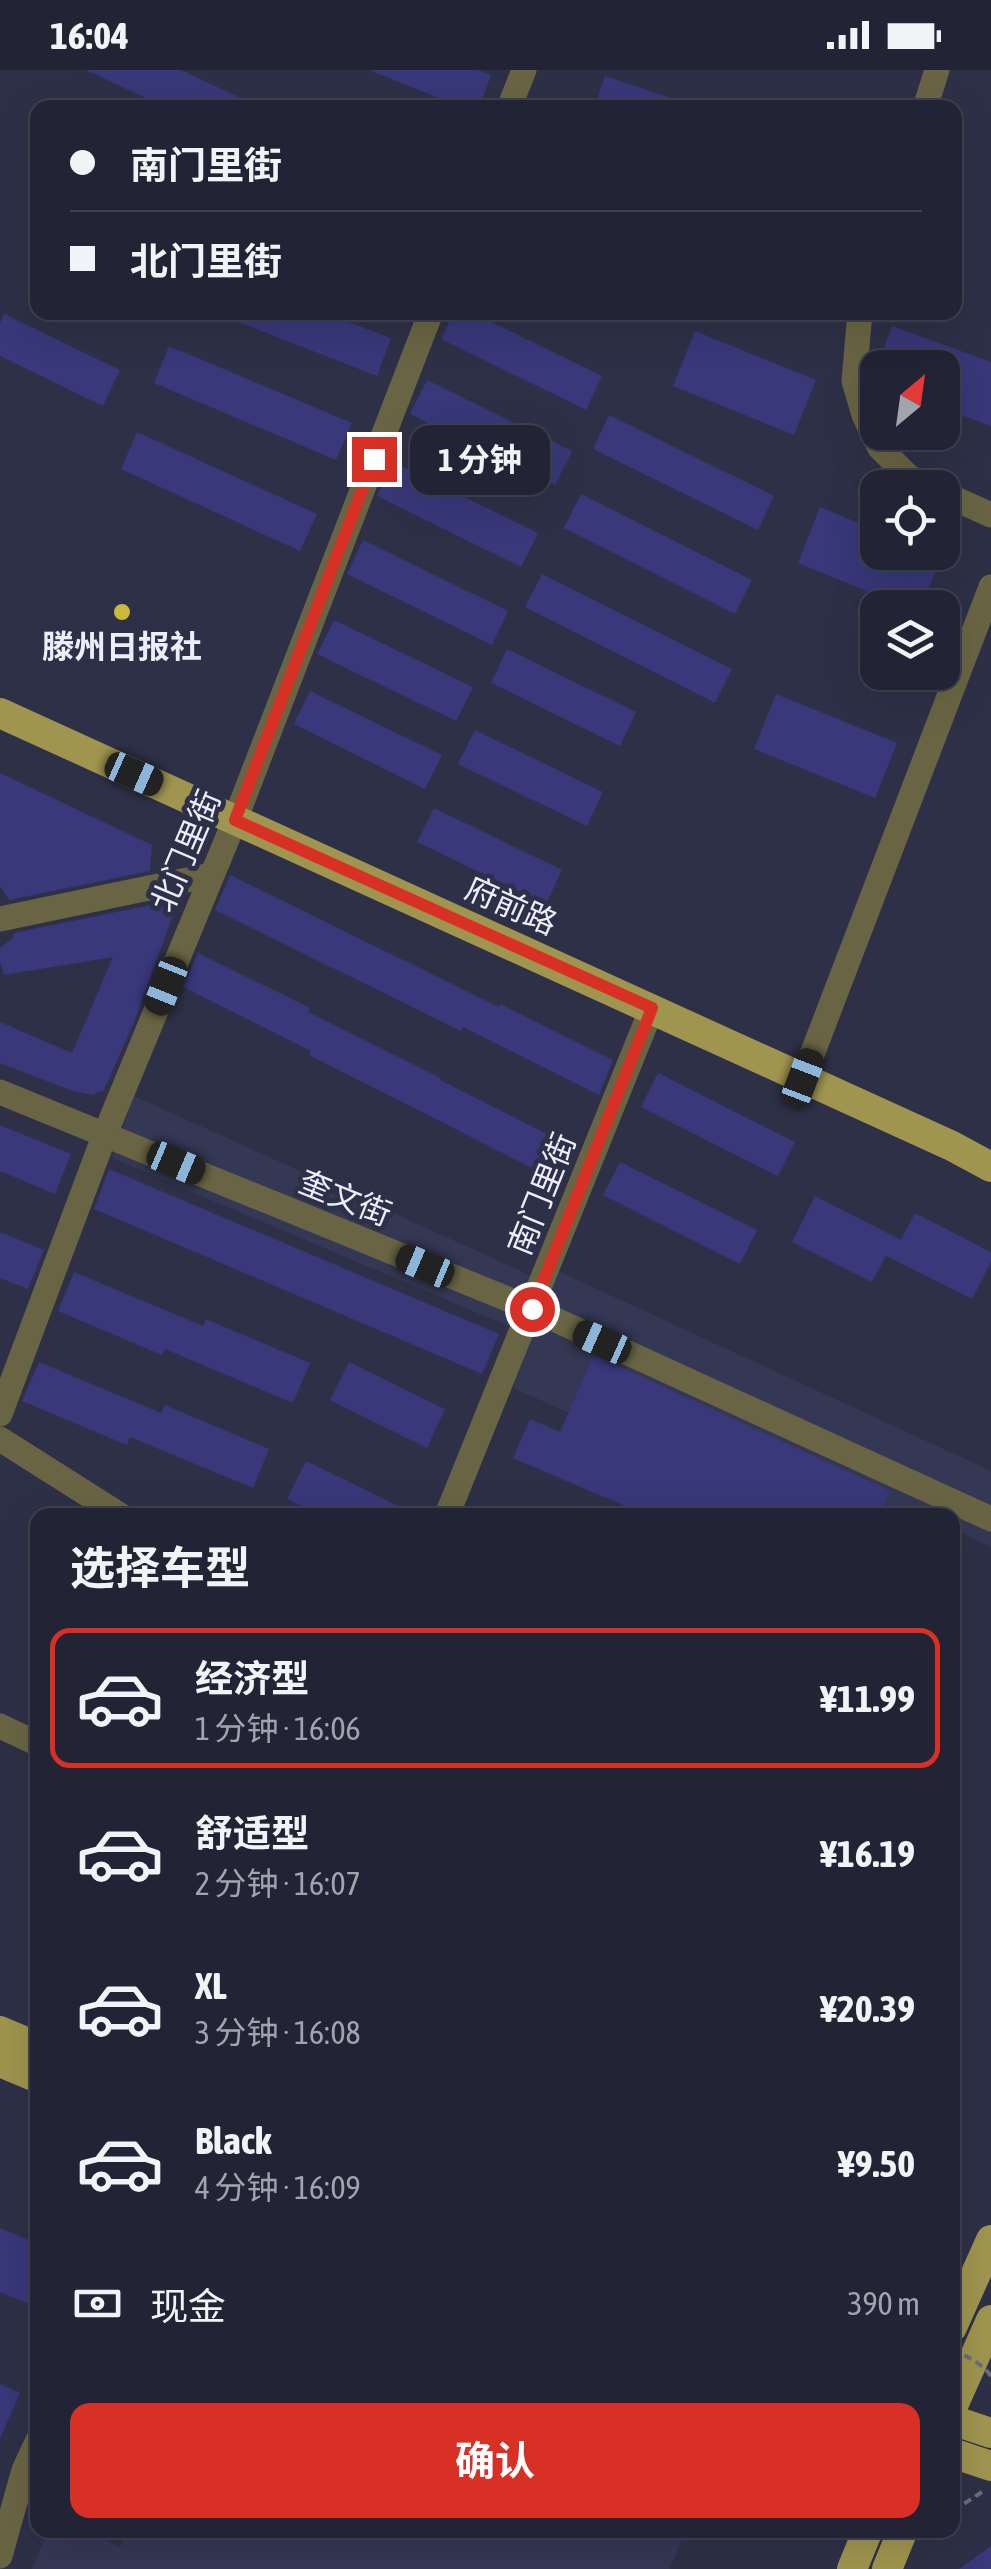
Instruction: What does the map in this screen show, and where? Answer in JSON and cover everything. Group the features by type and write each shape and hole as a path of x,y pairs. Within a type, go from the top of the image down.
{"main road":[{"name":"府前路","path":"0,713 652,1008 991,1167"},
{"path":"0,2031 30,2044"},
{"path":"0,2062 30,2075"},
{"path":"960,2309 991,2240"},
{"path":"960,2390 991,2320"},
{"path":"960,2423 991,2434"},
{"path":"960,2456 991,2466"},
{"path":"852,2569 865,2538"},
{"path":"887,2569 900,2538"}],"street":[{"path":"512,100 524,70"},
{"path":"928,100 937,70"},
{"name":"北门里街","path":"0,1414 106,1134 235,820 427,320"},
{"path":"859,320 854,381 880,448 902,470"},
{"path":"960,500 991,515"},
{"path":"803,1078 991,587"},
{"path":"0,919 211,875"},
{"name":"南门里街","path":"450,1508 652,1008"},
{"name":"奎文街","path":"0,1092 532,1309 991,1519"},
{"path":"0,1439 109,1508"},
{"path":"0,1726 30,1740"},
{"path":"0,2556 30,2457"}],"path":[{"path":"960,2353 991,2376"},
{"path":"960,2505 991,2482"}],"shaded area":[{"path":"134,1096 552,1285 558,1271 991,1471 991,1547 960,1532 960,1508 781,1508 513,1388 532,1336 112,1158"},
{"path":"45,2538 100,2538 120,2547 124,2538 683,2538 670,2569 32,2569"}],"building":[{"path":"86,70 181,70 245,100 150,100"},
{"path":"369,70 478,70 491,75 482,100 444,100"},
{"path":"605,76 677,100 597,100"},
{"path":"4,314 120,370 103,406 0,356 0,323"},
{"path":"234,320 343,320 391,338 377,376"},
{"path":"450,320 487,320 602,376 586,410 441,339"},
{"path":"892,326 958,350 883,350"},
{"path":"695,331 816,380 794,435 673,386"},
{"path":"169,346 352,423 336,460 154,383"},
{"path":"960,351 991,362 991,426 960,415"},
{"path":"427,380 572,451 555,485 410,414"},
{"path":"609,415 774,496 758,530 593,449"},
{"path":"137,432 317,514 300,551 121,469"},
{"path":"393,462 538,533 521,567 377,496"},
{"path":"581,494 752,580 735,614 564,528"},
{"path":"820,507 860,524 860,570 936,570 928,590 864,590 798,563"},
{"path":"363,540 508,611 492,645 347,574"},
{"path":"542,574 732,669 715,703 525,607"},
{"path":"334,620 473,687 456,721 317,654"},
{"path":"507,649 636,712 620,746 491,683"},
{"path":"310,691 442,755 425,789 294,724"},
{"path":"776,694 897,743 875,798 754,749"},
{"path":"475,730 603,792 587,826 458,764"},
{"path":"0,773 152,845 150,871 9,900 0,886"},
{"path":"434,808 562,870 546,904 417,842"},
{"path":"230,875 613,1060 599,1095 215,910"},
{"path":"160,903 173,915 104,1090 92,1095 70,1090 0,1063 0,1022 72,1053 113,957 4,975 0,948 14,933"},
{"path":"198,953 577,1149 562,1183 183,987"},
{"path":"658,1073 795,1142 778,1176 641,1107"},
{"path":"0,1125 71,1154 55,1194 0,1171"},
{"path":"620,1162 757,1230 740,1264 603,1195"},
{"path":"109,1169 499,1334 482,1374 94,1209"},
{"path":"815,1196 901,1240 915,1213 991,1252 991,1262 972,1299 886,1256 872,1282 792,1242"},
{"path":"0,1232 44,1250 28,1289 0,1278"},
{"path":"74,1272 203,1326 206,1319 310,1363 293,1403 165,1349 162,1355 58,1311"},
{"path":"594,1355 890,1491 882,1508 630,1508 513,1458 530,1419 560,1432"},
{"path":"39,1362 161,1413 165,1405 269,1449 253,1488 130,1437 127,1445 22,1401"},
{"path":"349,1362 445,1409 427,1448 330,1400"},
{"path":"306,1461 403,1508 306,1508 287,1499"},
{"path":"0,2228 30,2241 30,2305 0,2292"},
{"path":"0,2384 20,2393 0,2439"},
{"path":"991,2546 991,2569 959,2569"}],"place":[{"name":"滕州日报社","path":"122,612"}],"route":[{"path":"374,459 235,820 652,1008 532,1309"}]}
